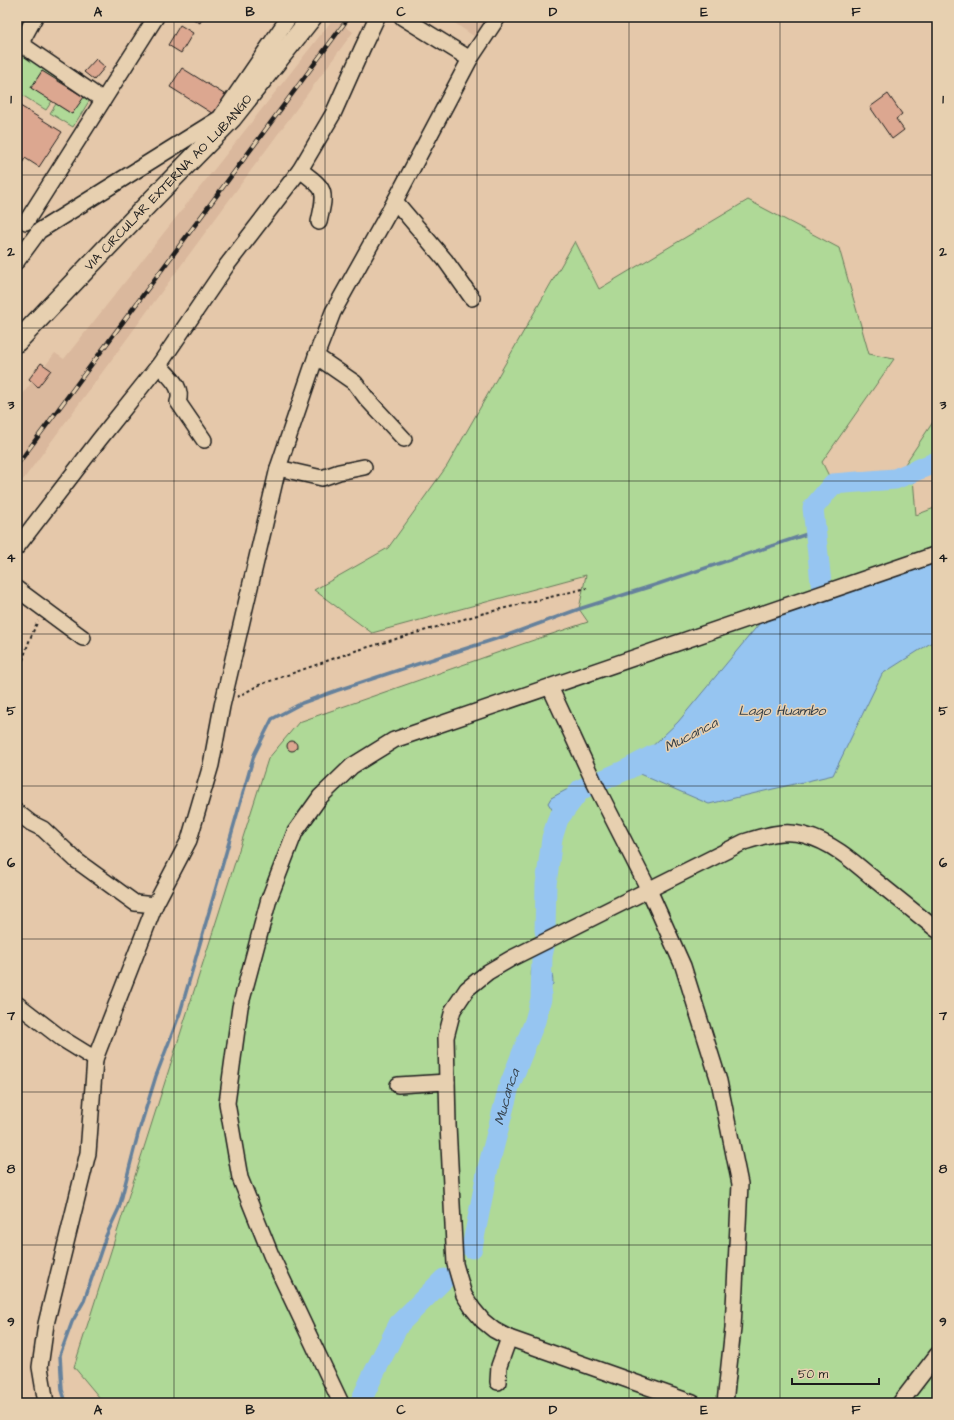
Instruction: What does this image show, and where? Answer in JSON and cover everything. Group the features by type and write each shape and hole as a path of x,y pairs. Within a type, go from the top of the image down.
{"main road":[{"name":"VIA CIRCULAR EXTERNA AO LUBANGO","path":"17,342 232,118 312,17"}],"street":[{"path":"35,17 19,47 103,100"},
{"path":"39,231 21,219 103,100 156,17"},
{"path":"17,261 39,231 220,118 289,17"},
{"path":"17,547 158,365 227,265 300,170 333,114 377,17"},
{"path":"402,17 470,59"},
{"path":"46,1403 40,1367 46,1324 88,1153 95,1059 155,905 189,840 211,765 222,706 278,468 316,356 333,312 395,201 470,59 498,17"},
{"path":"300,170 316,182 323,192 324,201 319,222"},
{"path":"395,201 444,260 472,298"},
{"path":"316,356 355,383 367,399 404,439"},
{"path":"158,365 179,388 180,397 178,402 204,440"},
{"path":"278,468 322,478 339,472 364,467"},
{"path":"341,1403 271,1255 240,1178 227,1103 240,1007 269,899 295,832 320,797 352,766 394,740 937,554"},
{"path":"17,589 83,638"},
{"path":"550,687 593,780 649,890 683,966 719,1081 740,1184 733,1328 724,1403"},
{"path":"17,812 31,823 43,829 77,861 135,903 155,905"},
{"path":"693,1403 509,1338 494,1330 483,1321 464,1295 455,1264 447,1082 446,1037 453,1010 467,989 488,972 512,958 744,842 765,836 784,833 803,834 823,842 842,853 937,930"},
{"path":"17,1004 61,1038 95,1059"},
{"path":"398,1085 447,1082"},
{"path":"498,1382 499,1366 509,1338"},
{"path":"900,1403 937,1355"}],"path":[{"path":"222,706 259,685 355,651 481,614 587,588"},
{"path":"20,672 31,635 44,609"}],"shaded area":[{"path":"446,17 488,17 475,37"},
{"path":"334,18 353,32 17,488 17,402 32,382 51,370 45,366 55,353 64,359"}],"green space":[{"path":"22,55 91,98 73,127 50,113 56,104 72,114 83,97 42,71 31,88 52,101 46,110 17,92 17,63"},
{"path":"748,200 839,248 869,354 894,359 822,462 833,484 895,479 937,416 937,471 926,471 913,478 916,515 937,507 937,1403 104,1403 74,1367 268,759 299,722 588,622 579,609 586,575 372,633 314,590 388,548 447,466 575,241 599,289"}],"water":[{"name":"Lago Huambo","path":"937,554 937,639 882,674 833,775 709,804 628,769 678,722 769,612"},
{"path":"566,790 580,790 583,795 576,807 558,819 548,803 551,798"},
{"path":"542,956 550,969 553,984 548,989 545,998 541,999 537,986 532,979 531,972 537,960"}],"building":[{"path":"123,17 135,17 132,23"},
{"path":"190,17 203,17 200,23"},
{"path":"180,25 193,33 181,53 168,45"},
{"path":"96,59 105,67 94,80 84,72"},
{"path":"182,68 227,96 215,115 170,87"},
{"path":"42,71 84,97 72,114 31,88"},
{"path":"888,94 902,114 896,119 904,130 892,139 870,107"},
{"path":"17,104 62,132 39,167 25,158 19,169 17,168"},
{"path":"41,363 51,370 38,387 29,379"},
{"path":"17,403 23,407 17,415"},
{"path":"290,741 294,741 297,746 294,751 290,751 287,748 287,744"}],"waterway":[{"name":"Mucanca","path":"821,583 813,508 833,484 895,479 934,463 937,464"},
{"path":"66,1403 62,1390 60,1355 72,1322 84,1301 106,1236 119,1208 138,1134 156,1076 180,1013 254,755 272,719 302,703 338,690 508,635 579,609 816,531"},
{"name":"Mucanca","path":"603,780 654,755"},
{"name":"Mucanca","path":"545,931 546,885 552,838 558,819 580,790 586,787"},
{"name":"Mucanca","path":"472,1248 488,1168 509,1087 535,1021 541,999 542,956 544,947"},
{"name":"Mucanca","path":"360,1403 399,1324 444,1279"}],"railway":[{"path":"17,465 349,17"}]}
